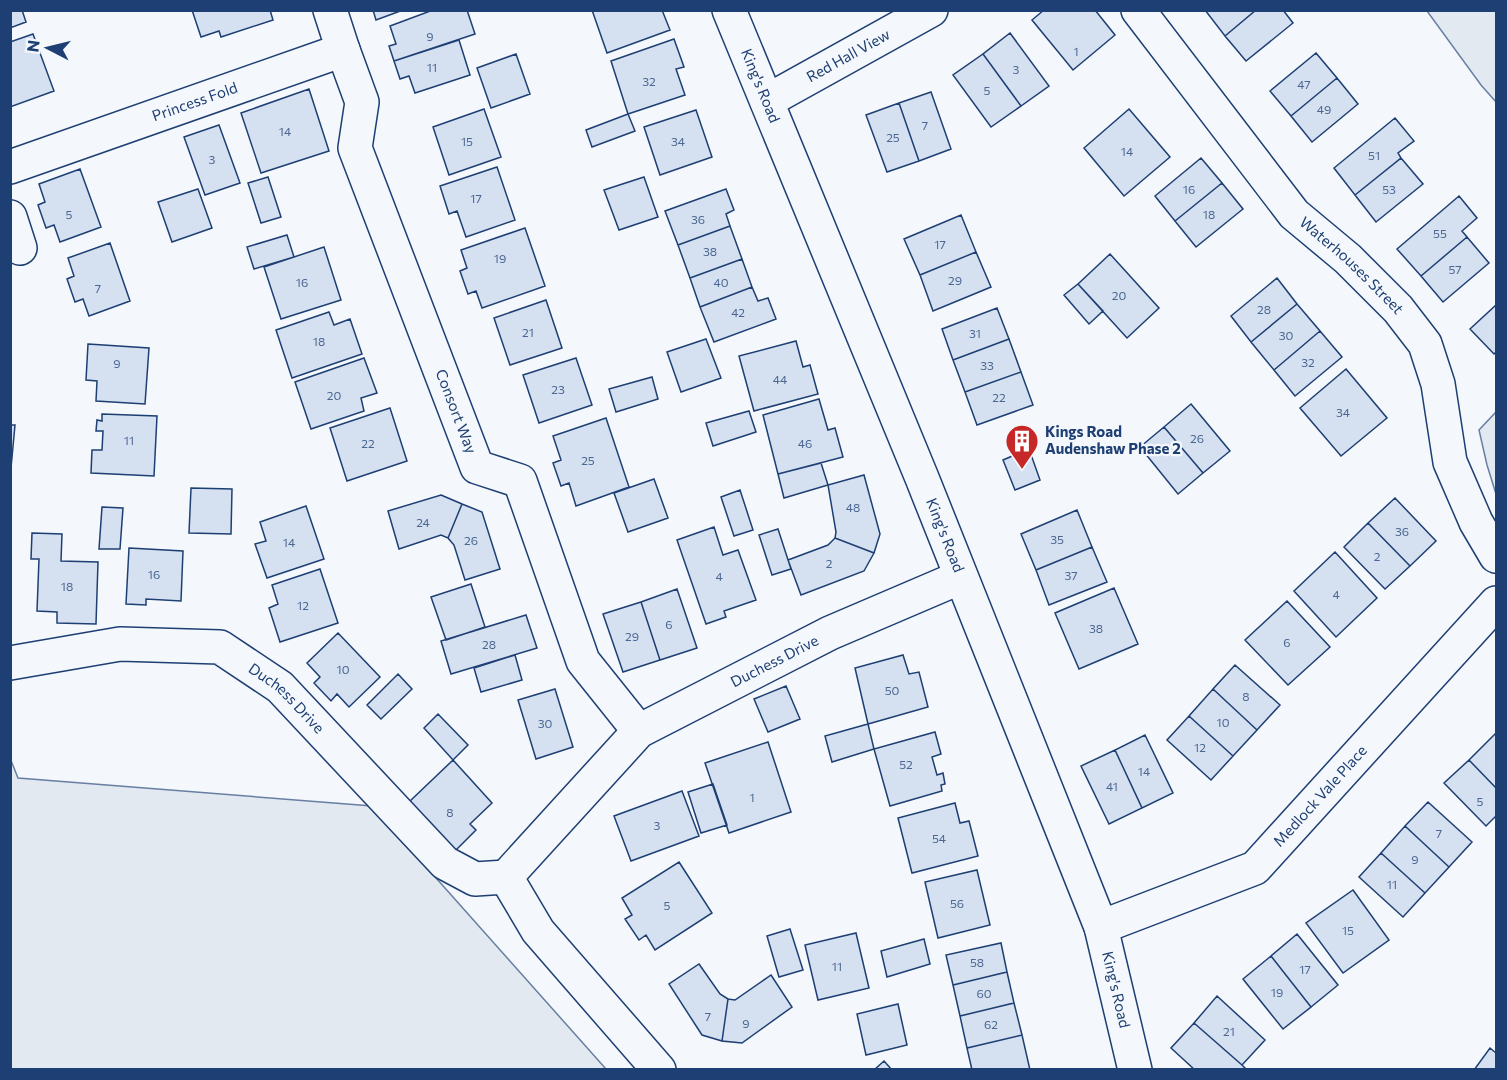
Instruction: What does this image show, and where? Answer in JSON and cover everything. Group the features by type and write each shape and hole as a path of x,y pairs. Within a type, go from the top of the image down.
{"street":[{"path":"330,10 343,50"},
{"name":"King's Road","path":"729,10 961,577 1101,927 1136,1070"},
{"name":"Red Hall View","path":"767,100 931,10"},
{"name":"Waterhouses Street","path":"1138,10 1294,214 1347,259 1398,309 1425,344 1438,384 1450,462 1476,522 1497,556"},
{"name":"Princess Fold","path":"10,167 343,50"},
{"name":"Consort Way","path":"343,50 362,102 355,148 477,468 520,481 583,661 639,731"},
{"path":"10,217 20,248"},
{"name":"Duchess Drive","path":"10,663 120,644 220,647 280,687 445,863 475,879 506,877 639,731 830,633 961,577"},
{"name":"Medlock Vale Place","path":"1101,927 1255,868 1497,603"},
{"path":"506,877 538,931 659,1070"}],"shaded area":[{"path":"1427,11 1496,11 1496,102 1481,85"},
{"path":"1496,412 1496,494 1479,430"},
{"path":"10,758 18,778 372,806 606,1069 11,1069"}],"building":[{"path":"10,10 22,10 26,22 10,28"},
{"path":"192,10 270,10 273,20 221,37 219,31 201,37"},
{"path":"373,10 403,10 376,20"},
{"path":"433,10 467,10 475,34 394,61 389,46 396,44 390,26"},
{"path":"592,10 662,10 670,30 607,53"},
{"path":"1044,10 1095,10 1115,35 1073,70 1032,20"},
{"path":"1205,10 1256,10 1225,36"},
{"path":"1256,10 1283,10 1293,23 1246,61 1225,36"},
{"path":"1010,33 1049,86 1021,106 983,54"},
{"path":"33,34 54,91 10,107 10,42"},
{"path":"674,39 684,67 676,69 685,95 628,114 611,61"},
{"path":"459,40 470,75 415,93 409,76 400,79 394,61"},
{"path":"1316,53 1337,78 1291,116 1270,91"},
{"path":"516,54 530,94 491,108 477,68"},
{"path":"983,54 1021,106 991,127 953,75"},
{"path":"1337,78 1358,104 1312,142 1291,116"},
{"path":"309,89 329,151 261,173 241,113"},
{"path":"931,92 951,149 919,161 899,103"},
{"path":"899,103 919,161 887,172 866,115"},
{"path":"484,109 501,157 449,175 433,127"},
{"path":"1129,109 1170,157 1124,196 1084,148"},
{"path":"696,110 712,157 660,175 644,127"},
{"path":"628,114 635,131 592,147 586,130"},
{"path":"1395,118 1414,141 1398,153 1401,158 1355,195 1334,168"},
{"path":"219,125 240,183 205,195 184,137"},
{"path":"1201,158 1222,183 1175,221 1155,196"},
{"path":"1401,158 1423,184 1376,222 1355,195"},
{"path":"497,167 515,220 466,237 457,211 449,214 440,186"},
{"path":"80,169 101,227 60,242 54,225 46,228 38,205 45,202 39,184"},
{"path":"268,177 281,217 261,223 248,183"},
{"path":"644,177 658,217 619,230 604,190"},
{"path":"1222,183 1243,209 1196,247 1175,221"},
{"path":"198,189 212,228 172,242 158,202"},
{"path":"726,189 734,210 726,214 730,226 678,245 665,211"},
{"path":"1459,196 1477,218 1462,231 1467,237 1421,276 1397,249"},
{"path":"961,215 976,252 920,275 904,239"},
{"path":"730,226 742,259 690,278 678,245"},
{"path":"525,228 545,286 482,308 476,291 468,294 460,271 467,268 461,250"},
{"path":"287,235 294,257 254,269 247,247"},
{"path":"1467,237 1489,263 1443,302 1421,276"},
{"path":"110,243 130,301 89,316 83,299 75,302 67,279 74,276 68,258"},
{"path":"324,247 341,300 281,319 264,267"},
{"path":"976,252 991,287 933,311 920,275"},
{"path":"1110,254 1159,308 1127,338 1078,284"},
{"path":"742,259 752,287 700,307 690,278"},
{"path":"1277,278 1297,304 1251,342 1231,316"},
{"path":"1078,284 1103,311 1089,324 1064,295"},
{"path":"752,287 758,301 768,298 776,319 714,342 700,307"},
{"path":"546,300 562,348 510,365 494,318"},
{"path":"1297,304 1320,331 1274,370 1251,342"},
{"path":"1496,305 1496,352 1494,354 1470,329"},
{"path":"997,308 1009,339 953,360 942,329"},
{"path":"329,312 334,325 350,319 362,354 292,378 276,330"},
{"path":"1320,331 1342,357 1295,396 1274,370"},
{"path":"706,339 721,378 681,392 667,352"},
{"path":"1009,339 1021,372 965,392 953,360"},
{"path":"796,341 803,367 810,365 818,394 754,411 739,356"},
{"path":"88,344 149,348 145,404 96,401 97,381 86,380"},
{"path":"364,358 377,393 361,398 364,411 311,429 295,382"},
{"path":"576,358 592,405 539,423 523,375"},
{"path":"1346,369 1387,418 1341,456 1300,408"},
{"path":"1021,372 1033,405 977,425 965,392"},
{"path":"652,377 658,399 616,412 609,389"},
{"path":"819,399 828,430 835,428 843,457 778,474 763,415"},
{"path":"1191,404 1230,451 1203,473 1164,427"},
{"path":"390,408 407,461 347,481 330,428"},
{"path":"749,411 756,432 713,446 706,423"},
{"path":"102,414 157,416 154,476 91,473 92,450 102,450 103,431 96,431 97,420 102,421"},
{"path":"606,418 629,487 576,506 569,483 561,486 553,463 561,460 553,436"},
{"path":"10,425 15,425 11,468 10,468"},
{"path":"1164,427 1203,473 1178,494 1140,447"},
{"name":"Kings Road Audenshaw Phase 2","path":"1029,449 1040,480 1015,490 1003,460"},
{"path":"821,463 828,485 784,498 778,474"},
{"path":"864,475 880,534 874,553 835,538 828,485"},
{"path":"654,479 668,518 628,532 614,493"},
{"path":"191,488 232,489 231,534 189,533"},
{"path":"740,490 753,530 734,536 721,497"},
{"path":"441,495 462,504 448,538 441,535 399,549 388,511"},
{"path":"1395,498 1436,541 1410,566 1368,523"},
{"path":"462,504 482,512 500,569 465,580 454,545 448,538"},
{"path":"306,506 324,559 267,578 255,544 266,541 260,522"},
{"path":"102,507 123,508 120,549 99,549"},
{"path":"1077,510 1092,547 1036,570 1021,534"},
{"path":"1368,523 1410,566 1385,589 1344,547"},
{"path":"714,527 723,555 738,550 756,600 724,611 726,617 706,624 677,540"},
{"path":"778,529 791,569 772,575 759,535"},
{"path":"32,533 62,534 61,561 98,562 96,624 57,623 57,612 37,611 39,559 31,559"},
{"path":"835,538 874,553 864,571 801,595 788,560 828,545"},
{"path":"1092,547 1107,582 1049,605 1036,570"},
{"path":"129,548 183,551 181,601 146,599 146,605 126,604"},
{"path":"1335,552 1377,598 1336,637 1294,591"},
{"path":"320,569 338,623 280,642 269,608 278,604 272,585"},
{"path":"471,584 485,627 446,640 431,597"},
{"path":"1114,588 1138,644 1079,669 1055,613"},
{"path":"677,589 697,648 660,660 641,602"},
{"path":"1287,601 1330,647 1288,685 1245,640"},
{"path":"641,602 660,660 623,672 603,614"},
{"path":"526,615 537,648 451,674 441,641"},
{"path":"338,633 380,677 349,707 337,694 331,701 314,683 320,677 307,663"},
{"path":"515,655 522,680 481,692 474,668"},
{"path":"903,655 909,674 919,672 928,707 868,724 855,668"},
{"path":"1235,665 1280,705 1257,730 1213,689"},
{"path":"398,674 412,689 381,719 367,705"},
{"path":"786,686 800,719 768,732 754,699"},
{"path":"555,689 573,747 536,759 518,700"},
{"path":"1213,689 1257,730 1233,756 1189,716"},
{"path":"438,714 468,745 453,760 424,728"},
{"path":"1189,716 1233,756 1211,780 1167,740"},
{"path":"868,724 874,749 832,762 825,736"},
{"path":"935,732 941,754 932,757 937,775 943,773 945,784 941,785 942,791 890,806 874,749"},
{"path":"1145,735 1173,793 1142,808 1115,750"},
{"path":"1496,735 1496,788 1469,760"},
{"path":"768,742 791,812 729,833 705,763"},
{"path":"1115,750 1142,808 1109,824 1081,766"},
{"path":"453,760 492,803 470,824 476,830 455,851 409,802"},
{"path":"1469,760 1496,788 1496,816 1486,826 1444,783"},
{"path":"713,784 727,825 701,833 688,792"},
{"path":"682,791 699,836 631,861 614,816"},
{"path":"1428,802 1472,842 1449,867 1405,826"},
{"path":"955,803 960,823 969,821 978,856 912,873 898,818"},
{"path":"1405,826 1449,867 1425,893 1381,853"},
{"path":"1381,853 1425,893 1403,917 1359,877"},
{"path":"679,862 712,913 655,950 646,935 639,940 625,919 632,915 622,898"},
{"path":"977,870 990,925 938,938 925,882"},
{"path":"1353,890 1389,940 1343,973 1306,923"},
{"path":"790,929 803,970 779,977 767,936"},
{"path":"856,933 869,988 818,1000 805,945"},
{"path":"1297,934 1338,985 1311,1007 1271,956"},
{"path":"924,939 930,964 887,977 881,951"},
{"path":"1001,943 1007,972 953,985 946,955"},
{"path":"1271,956 1311,1007 1283,1029 1243,979"},
{"path":"699,964 720,994 728,999 722,1041 702,1035 669,984"},
{"path":"1007,972 1014,1003 960,1016 953,985"},
{"path":"771,975 792,1007 742,1043 722,1041 728,999 735,1000"},
{"path":"1217,996 1265,1040 1242,1065 1194,1023"},
{"path":"1014,1003 1022,1035 967,1048 960,1016"},
{"path":"898,1004 907,1045 866,1055 857,1014"},
{"path":"1194,1023 1247,1070 1195,1070 1171,1048"},
{"path":"1022,1035 1030,1070 972,1070 967,1048"},
{"path":"1490,1048 1496,1053 1496,1070 1474,1070"},
{"path":"884,1061 892,1070 874,1070"}],"place":[{"name":"Kings Road Audenshaw Phase 2","path":"1022,470"}]}
